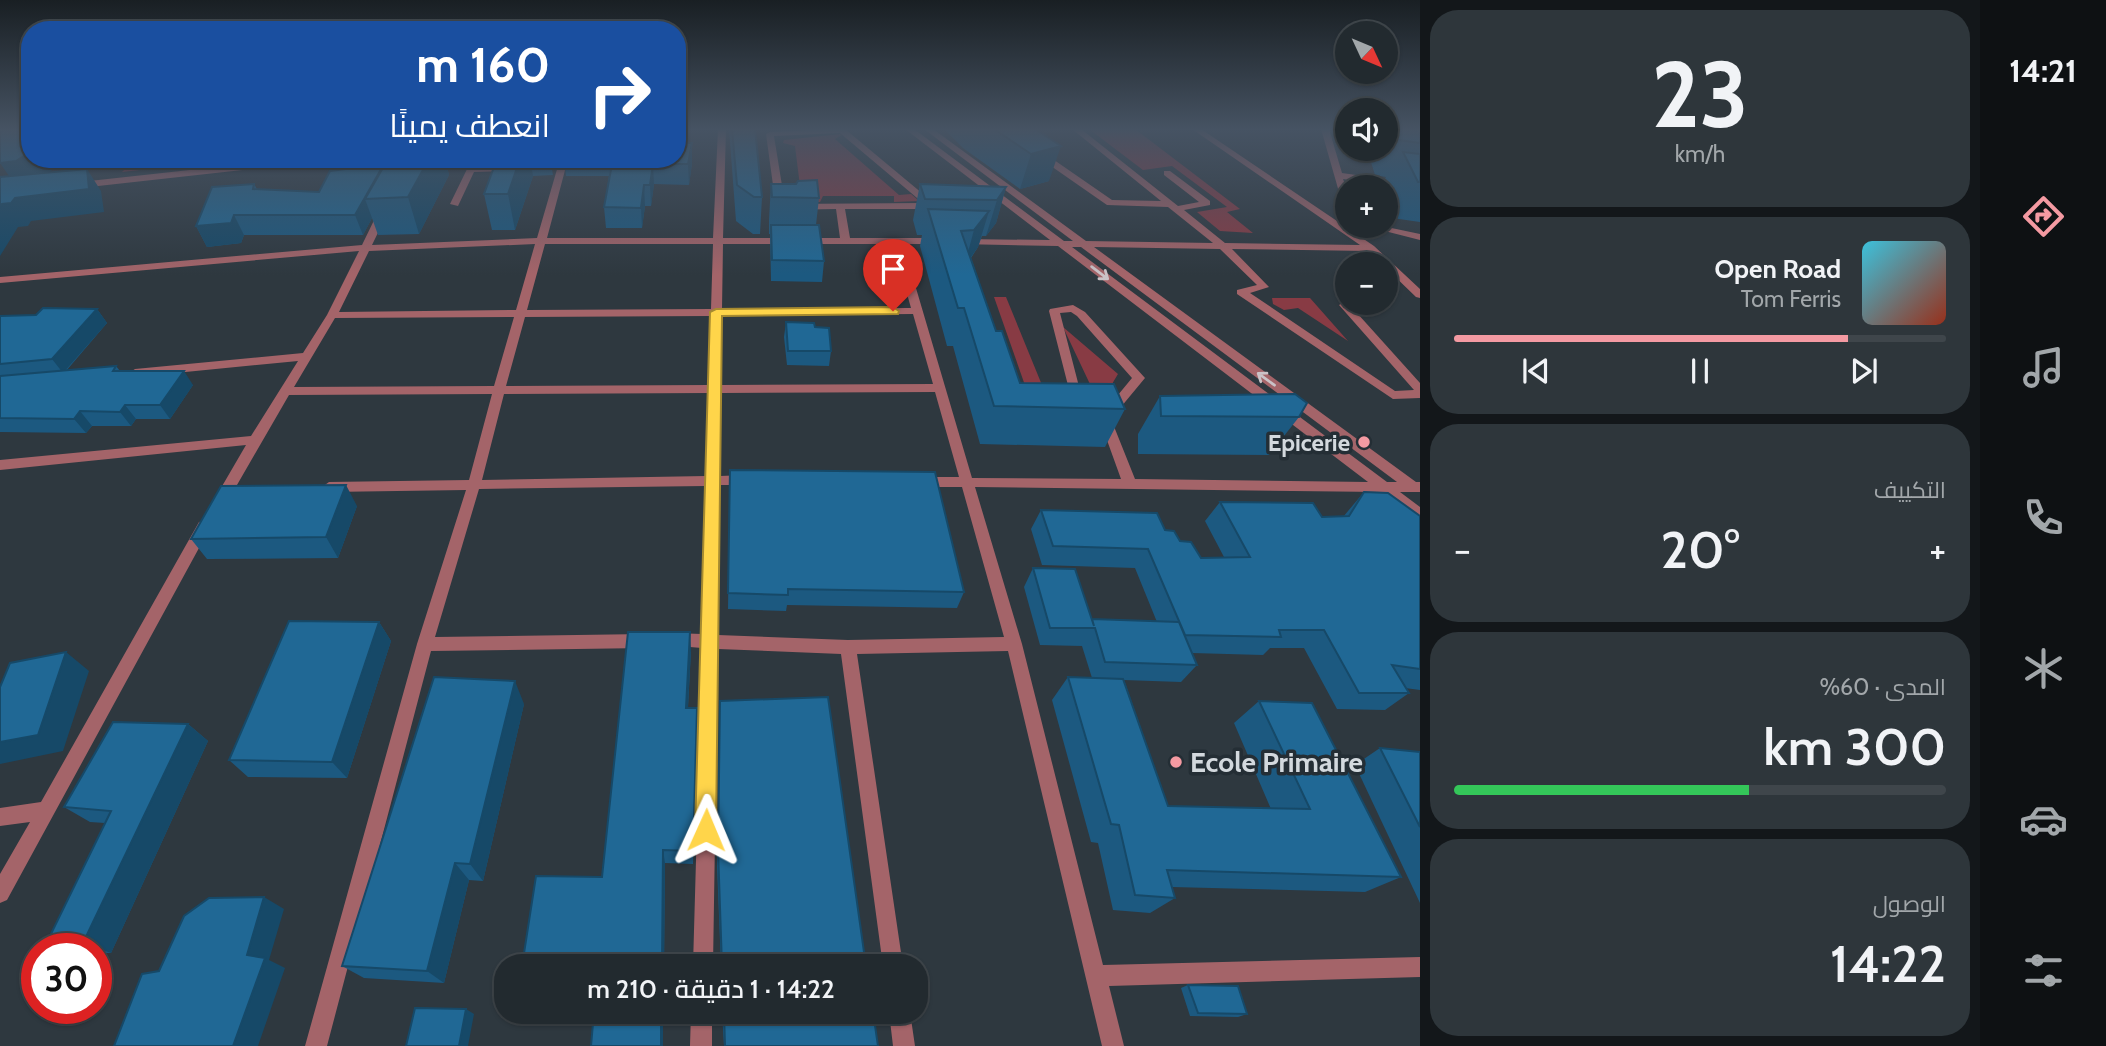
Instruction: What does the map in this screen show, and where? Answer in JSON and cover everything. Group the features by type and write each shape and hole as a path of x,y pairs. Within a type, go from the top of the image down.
{"street":[{"path":"65,186 141,178"},
{"path":"455,204 467,178"},
{"path":"316,1046 425,644 474,485 542,241 554,178"},
{"path":"703,954 720,178"},
{"path":"777,178 781,207 932,206 899,178"},
{"path":"974,178 1420,514"},
{"path":"994,178 1418,488"},
{"path":"1074,178 1111,203 1173,207 1207,203 1173,178"},
{"path":"1137,178 1223,246 1264,287 1241,292 1393,395 1420,392"},
{"path":"1268,178 1371,248 1420,295"},
{"path":"1398,184 1420,187"},
{"path":"0,893 201,531 237,488 255,440 332,315 363,248 393,193"},
{"path":"840,207 845,240"},
{"path":"1398,232 1420,237"},
{"path":"897,240 1014,644 1113,1046"},
{"path":"0,280 363,248 542,241 897,240 1371,248"},
{"path":"1062,411 1092,411 1139,378 1073,308 1054,311 1092,411 1130,484"},
{"path":"332,315 919,311"},
{"path":"1354,315 1420,392"},
{"path":"120,374 308,356"},
{"path":"284,391 941,388"},
{"path":"0,465 255,440"},
{"path":"311,487 754,480"},
{"path":"902,482 1418,488"},
{"path":"425,644 709,640 848,647 1014,644"},
{"path":"848,647 891,954"},
{"path":"0,817 46,810"},
{"path":"1095,975 1420,967"},
{"path":"701,1046 702,1024"},
{"path":"901,1024 904,1046"}],"shaded area":[{"path":"799,178 879,178 899,195 911,194 919,201 894,202 894,196 823,196 820,202 793,202 800,186"},
{"path":"1188,178 1199,178 1240,209 1227,212 1253,233 1220,231 1197,212 1227,207"},
{"path":"994,297 1006,297 1044,390 1027,391"},
{"path":"1272,298 1310,298 1348,341 1298,308 1284,310 1273,304"},
{"path":"1063,327 1118,374 1103,399 1097,399"}],"building":[{"path":"0,178 88,178 89,189 15,198 11,203 2,204 0,207"},
{"path":"326,178 376,178 355,215 234,215 231,223 196,226 212,187 254,184 253,189 319,192"},
{"path":"377,178 419,178 408,197 365,199"},
{"path":"490,178 514,178 508,194 484,194"},
{"path":"609,178 651,178 650,185 644,185 641,208 604,207"},
{"path":"736,178 760,178 762,197 754,197 737,185"},
{"path":"817,180 819,198 772,197 771,184 796,184 798,181"},
{"path":"920,184 1006,187 997,200 925,199"},
{"path":"928,209 989,211 974,230 961,231 996,331 1002,331 1020,383 1114,384 1125,409 994,406 964,308 958,308"},
{"path":"771,225 819,225 824,261 772,260"},
{"path":"43,308 97,309 52,359 0,364 0,316 36,315"},
{"path":"786,322 814,323 815,327 829,328 831,351 788,351"},
{"path":"116,366 113,371 184,371 160,405 125,405 120,412 80,411 74,419 0,418 0,376"},
{"path":"1295,394 1307,403 1299,417 1161,416 1160,396"},
{"path":"730,470 935,472 964,592 788,589 788,595 728,593"},
{"path":"346,485 326,537 191,539 221,486"},
{"path":"1364,492 1388,493 1420,516 1420,669 1392,665 1409,693 1359,693 1324,630 1279,630 1281,637 1185,635 1148,549 1053,546 1041,510 1157,513 1165,530 1174,531 1180,541 1191,542 1201,558 1250,557 1220,502 1313,503 1322,517 1349,516"},
{"path":"1033,568 1075,569 1094,626 1092,619 1179,622 1197,665 1105,662 1095,628 1050,628"},
{"path":"289,621 379,622 332,762 229,760"},
{"path":"628,632 690,632 686,708 697,708 693,851 663,850 662,954 524,954 536,876 602,877"},
{"path":"66,652 38,735 0,742 0,687 10,663"},
{"path":"434,677 515,681 470,864 455,863 427,971 342,966"},
{"path":"1068,677 1123,679 1168,806 1310,809 1259,701 1312,703 1401,877 1167,870 1175,898 1135,895 1119,825 1111,824"},
{"path":"828,697 864,954 722,954 718,849 720,701"},
{"path":"113,722 188,724 88,933 51,933 111,811 64,807"},
{"path":"1380,748 1420,752 1420,827"},
{"path":"264,897 247,955 265,958 233,1046 114,1046 142,974 159,971 184,916 209,898"},
{"path":"1188,985 1238,986 1247,1014 1198,1013"},
{"path":"415,1008 466,1009 459,1046 406,1046"},
{"path":"593,1024 661,1024 661,1046 591,1046"},
{"path":"724,1024 875,1024 878,1046 725,1046"}],"place":[{"name":"Epicerie","path":"1364,442"},
{"name":"Ecole Primaire","path":"1176,762"}],"route":[{"path":"706,830 716,312 893,311"}]}
